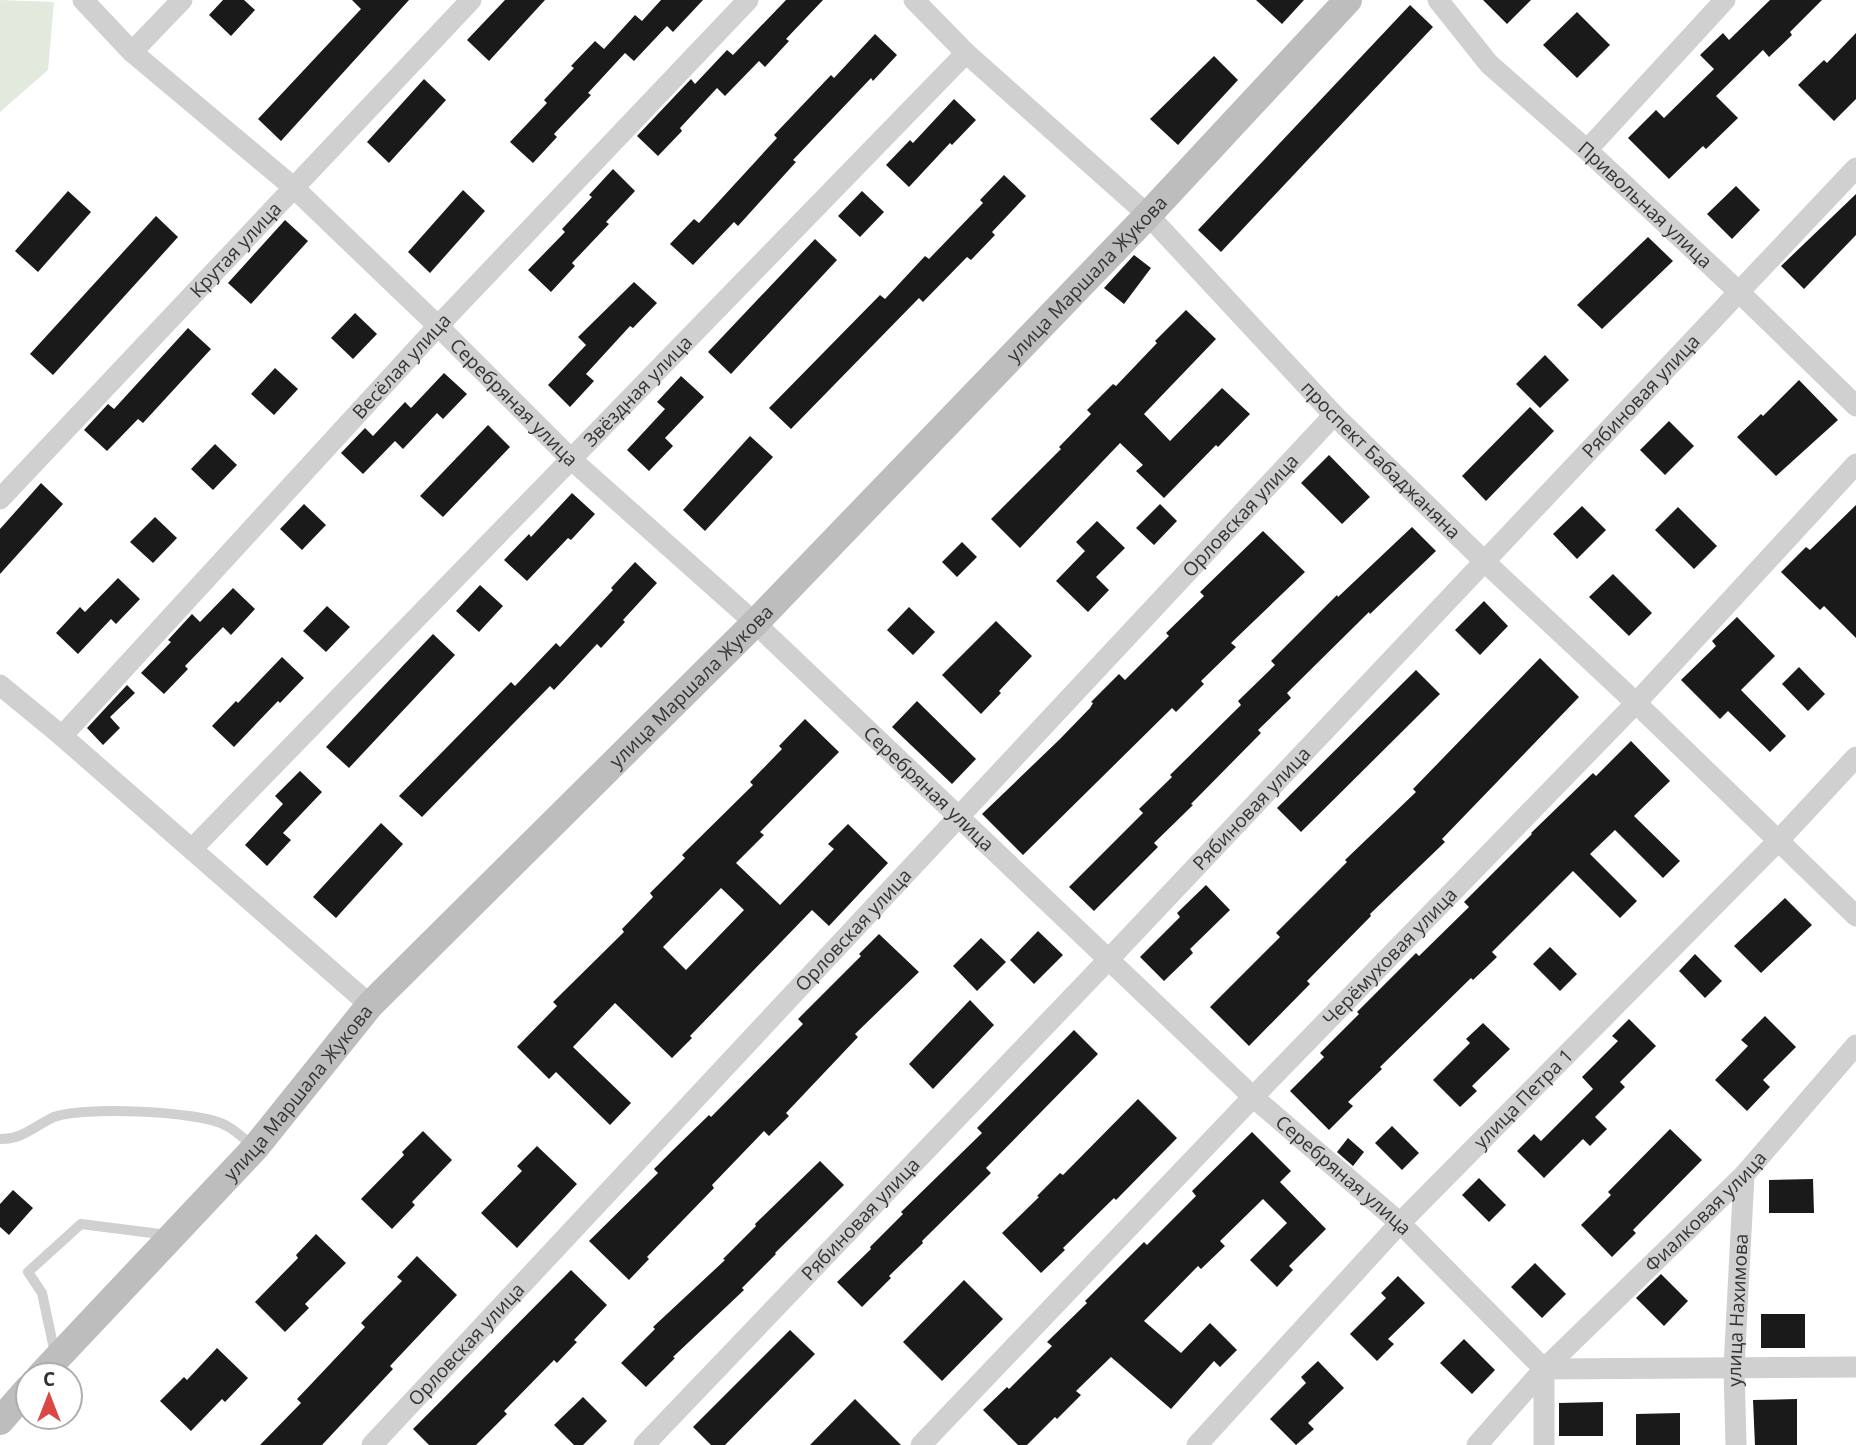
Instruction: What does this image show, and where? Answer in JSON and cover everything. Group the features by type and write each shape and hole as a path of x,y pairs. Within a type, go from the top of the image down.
{"main road":[{"name":"улица Маршала Жукова","path":"54,1361 255,1148 370,1005 755,623 1148,215 1348,0"},
{"path":"0,1421 14,1406"}],"street":[{"name":"Серебряная улица","path":"83,0 132,52 293,187 572,460 755,623 1253,1097 1400,1223 1544,1369"},
{"path":"132,52 182,0"},
{"name":"Крутая улица","path":"0,499 471,0"},
{"name":"Весёлая улица","path":"62,736 438,326 748,0"},
{"name":"проспект Бабаджаняна","path":"914,0 966,53 1148,215 1334,415 1856,916"},
{"name":"Привольная улица","path":"1438,0 1489,64 1587,150 1856,406"},
{"path":"1587,150 1725,0"},
{"name":"Звёздная улица","path":"192,849 966,53"},
{"name":"Рябиновая улица","path":"644,1445 1108,960 1856,169"},
{"name":"Орловская улица","path":"372,1445 1334,415"},
{"name":"Черёмуховая улица","path":"920,1445 1636,703 1856,464"},
{"path":"0,685 370,1005"},
{"name":"улица Петра 1","path":"1197,1445 1400,1223 1778,841 1856,757"},
{"name":"Фиалковая улица","path":"1477,1445 1544,1369 1744,1175 1856,1045"},
{"name":"улица Нахимова","path":"1736,1445 1734,1368 1744,1175"},
{"path":"1544,1445 1544,1369 1856,1367"}],"lane":[{"path":"0,1139 28,1133 54,1118 77,1111 184,1115 225,1124 255,1148"},
{"path":"49,1361 54,1349 49,1326 41,1293 28,1272 81,1224 172,1236"}],"shaded area":[{"path":"0,0 54,2 48,70 0,112"}],"building":[{"path":"223,0 244,0 255,10 231,36 209,15"},
{"path":"352,0 409,0 281,141 258,119 361,9"},
{"path":"505,0 545,0 489,61 467,40"},
{"path":"661,0 703,0 673,32 667,26 634,61 625,53 588,93 591,95 554,134 557,137 533,163 510,142 547,103 544,100 595,41 604,49 635,15 642,21"},
{"path":"786,0 823,0 786,39 789,41 765,67 759,61 725,96 717,88 658,156 637,136 691,79 695,84 727,50 733,55"},
{"path":"1256,0 1304,0 1282,24"},
{"path":"1483,0 1531,0 1507,24"},
{"path":"1770,0 1822,0 1769,57 1763,50 1716,96 1738,118 1706,149 1703,146 1669,179 1628,138 1656,110 1664,118 1714,69 1700,55 1723,33 1729,40"},
{"path":"1410,5 1433,27 1221,252 1198,230"},
{"path":"1577,12 1610,45 1577,78 1543,45"},
{"path":"1856,33 1856,99 1834,121 1798,85 1824,60 1827,63"},
{"path":"875,34 897,55 873,81 871,78 793,160 796,162 738,226 734,222 693,265 670,244 694,219 699,223 777,138 774,135 831,75 834,78"},
{"path":"1214,56 1238,80 1178,145 1150,119"},
{"path":"424,79 446,100 389,163 367,142"},
{"path":"954,99 976,120 952,145 950,143 909,187 886,165 910,140 913,143"},
{"path":"613,169 635,191 606,222 609,224 572,263 575,266 551,292 528,270 565,232 562,229 592,197 589,195"},
{"path":"1004,175 1026,196 992,232 995,235 971,260 967,257 923,302 919,298 791,429 769,408 880,295 885,299 925,256 929,259 983,203 980,200"},
{"path":"1736,186 1760,210 1732,239 1707,214"},
{"path":"463,190 485,211 430,273 408,252"},
{"path":"68,191 91,212 38,272 15,251"},
{"path":"862,191 884,212 860,237 838,216"},
{"path":"1856,194 1856,235 1804,289 1781,266"},
{"path":"156,216 178,237 53,375 30,354"},
{"path":"285,220 308,241 251,304 228,283"},
{"path":"1648,237 1673,261 1602,329 1577,305"},
{"path":"815,239 837,260 731,374 708,352"},
{"path":"1134,255 1151,268 1124,304 1104,288"},
{"path":"634,282 657,303 633,328 630,326 586,374 594,381 570,407 548,385 586,345 578,337"},
{"path":"1186,310 1216,339 1144,414 1170,441 1222,388 1250,414 1164,498 1136,471 1143,465 1120,443 1020,548 991,519 1061,449 1059,447 1091,414 1087,410 1113,384 1116,386"},
{"path":"355,313 377,334 353,359 331,338"},
{"path":"188,328 211,349 143,423 138,419 107,451 84,430 108,404 114,409"},
{"path":"1545,355 1569,380 1540,408 1516,384"},
{"path":"275,368 298,389 274,415 251,394"},
{"path":"444,373 467,394 443,419 437,413 403,449 395,441 363,474 341,453 365,428 373,436 405,402 411,408"},
{"path":"681,376 704,397 665,438 673,446 649,471 627,450 665,409 657,402"},
{"path":"1799,380 1838,420 1776,476 1737,437 1761,414 1763,416"},
{"path":"1530,407 1554,431 1486,501 1462,476"},
{"path":"1669,421 1694,446 1665,475 1640,450"},
{"path":"488,425 510,447 443,517 420,496"},
{"path":"750,436 773,457 705,531 683,510"},
{"path":"215,444 237,465 213,490 191,469"},
{"path":"1329,455 1370,497 1342,524 1301,483"},
{"path":"41,483 63,504 0,574 0,529"},
{"path":"572,493 595,514 527,581 504,560 529,534 531,537"},
{"path":"304,504 326,525 302,550 280,529"},
{"path":"1160,504 1177,521 1154,545 1136,528"},
{"path":"1856,505 1856,638 1824,606 1820,610 1781,572 1806,547 1810,550"},
{"path":"1582,506 1606,530 1577,559 1553,534"},
{"path":"1678,507 1717,546 1694,569 1655,530"},
{"path":"155,517 177,538 153,563 130,542"},
{"path":"1097,521 1125,548 1096,577 1109,590 1088,612 1056,581 1085,551 1076,542"},
{"path":"1412,527 1436,551 1287,693 1291,698 1258,730 1261,733 1154,843 1158,847 1094,911 1069,887 1143,813 1139,809 1172,777 1170,775 1241,705 1238,701 1275,665 1271,661 1337,595 1338,597"},
{"path":"1263,531 1305,572 1231,643 1236,647 1201,681 1204,684 1176,712 1172,708 1023,855 982,814 1060,739 1119,674 1125,680 1169,636 1166,633 1204,596 1200,592"},
{"path":"962,542 977,557 957,577 942,562"},
{"path":"635,562 657,583 601,648 597,644 554,690 550,686 422,817 399,796 511,682 515,686 556,643 560,647"},
{"path":"1613,574 1652,613 1629,636 1589,597"},
{"path":"118,578 140,599 116,624 111,619 78,654 56,633 80,607 85,612"},
{"path":"480,585 503,606 479,632 456,611"},
{"path":"233,588 255,609 231,635 223,627 185,666 188,669 164,694 141,673 171,642 168,640 192,614 200,622"},
{"path":"1484,601 1508,626 1480,655 1455,630"},
{"path":"327,606 350,627 326,652 303,631"},
{"path":"909,607 935,632 913,655 887,630"},
{"path":"1737,617 1775,656 1741,690 1786,736 1770,752 1728,711 1720,719 1681,680 1716,646 1712,641"},
{"path":"996,621 1032,656 981,714 942,675"},
{"path":"433,634 455,655 349,768 326,747"},
{"path":"282,657 304,678 234,747 212,726"},
{"path":"1540,658 1579,697 1442,839 1445,842 1370,914 1307,981 1310,984 1249,1046 1210,1007 1280,937 1276,933 1347,862 1345,860 1416,792 1413,789"},
{"path":"1799,667 1825,694 1808,711 1782,684"},
{"path":"1416,670 1440,694 1301,832 1277,808"},
{"path":"127,685 135,693 110,717 120,728 103,745 87,728"},
{"path":"917,701 976,759 952,784 892,727"},
{"path":"805,719 839,752 760,832 764,835 736,863 780,905 834,849 828,844 848,824 888,863 829,926 812,910 672,1058 615,1003 573,1047 631,1103 610,1125 556,1072 549,1079 517,1047 557,1006 553,1002 624,932 622,929 653,897 650,893 685,858 682,855 753,785 750,782 782,749 779,746","holes":["721,888 744,910 686,970 663,947"]},
{"path":"1631,741 1670,781 1634,816 1680,861 1663,878 1615,830 1590,854 1637,901 1620,918 1573,871 1492,952 1497,957 1473,980 1471,978 1380,1067 1382,1069 1348,1102 1353,1106 1329,1130 1290,1091 1324,1057 1320,1053 1359,1014 1357,1012 1416,953 1419,956 1469,907 1464,902 1531,833 1593,773 1596,776"},
{"path":"300,771 322,792 283,833 291,840 267,866 245,845 283,804 275,796"},
{"path":"381,823 403,844 336,918 313,897"},
{"path":"1206,885 1230,910 1190,949 1193,953 1164,981 1140,957 1180,917 1177,913"},
{"path":"1785,898 1812,925 1761,973 1734,946"},
{"path":"1038,931 1063,955 1034,984 1010,960"},
{"path":"879,934 919,972 855,1034 858,1037 786,1113 789,1116 769,1136 764,1131 712,1185 714,1188 647,1257 649,1259 629,1280 589,1241 658,1173 654,1169 709,1115 711,1117 803,1024 798,1019 861,956 859,954"},
{"path":"981,938 1006,962 977,991 953,966"},
{"path":"1550,947 1577,974 1560,991 1533,964"},
{"path":"1695,954 1722,981 1705,998 1679,971"},
{"path":"970,1000 994,1025 933,1089 909,1064"},
{"path":"1765,1016 1796,1047 1763,1080 1770,1087 1747,1111 1715,1080 1748,1046 1741,1040"},
{"path":"1629,1019 1656,1046 1620,1082 1625,1087 1595,1117 1607,1129 1590,1146 1583,1139 1544,1178 1517,1151 1534,1134 1541,1141 1593,1089 1582,1077 1618,1041 1612,1036"},
{"path":"1483,1023 1510,1049 1472,1086 1477,1091 1460,1107 1433,1080 1470,1043 1466,1039"},
{"path":"1074,1030 1098,1054 986,1168 991,1173 922,1241 862,1307 837,1282 903,1214 901,1212 982,1133 977,1128"},
{"path":"1138,1099 1177,1138 1116,1200 1114,1198 1063,1248 1065,1250 1041,1273 1002,1233"},
{"path":"1392,1126 1419,1153 1402,1170 1375,1143"},
{"path":"1670,1129 1702,1160 1633,1230 1636,1233 1612,1257 1581,1225 1611,1195 1608,1192"},
{"path":"423,1131 452,1160 412,1202 415,1205 392,1229 361,1199 404,1155 402,1152"},
{"path":"1252,1132 1291,1171 1280,1182 1326,1229 1289,1266 1293,1270 1277,1287 1250,1260 1287,1223 1263,1199 1220,1241 1225,1246 1201,1269 1198,1266 1144,1321 1181,1353 1210,1323 1237,1350 1220,1367 1214,1361 1171,1409 1111,1357 1076,1391 1081,1395 1057,1419 1055,1417 1027,1445 1018,1445 983,1410 1007,1387 1009,1389 1052,1346 1047,1342 1087,1303 1085,1301 1144,1242 1147,1245 1196,1196 1192,1191"},
{"path":"1348,1138 1364,1152 1353,1166 1337,1152"},
{"path":"537,1146 577,1184 517,1248 481,1213 522,1171 517,1166"},
{"path":"820,1161 844,1185 646,1387 621,1363 655,1329 653,1327 725,1260 723,1259 755,1224"},
{"path":"1479,1178 1506,1205 1489,1222 1462,1195"},
{"path":"1813,1179 1814,1213 1769,1213 1769,1180"},
{"path":"13,1190 33,1208 9,1235 0,1227 0,1204"},
{"path":"316,1234 346,1263 305,1304 309,1308 285,1332 255,1302 298,1258 296,1255"},
{"path":"417,1256 457,1295 390,1366 393,1369 322,1445 260,1445 301,1403 297,1399 365,1327 361,1323 402,1281 397,1277"},
{"path":"1535,1263 1566,1294 1542,1318 1511,1287"},
{"path":"571,1270 607,1305 574,1340 577,1342 557,1363 554,1360 504,1411 507,1414 476,1445 429,1445 413,1429"},
{"path":"1661,1274 1688,1301 1664,1326 1636,1298"},
{"path":"1398,1276 1425,1303 1388,1339 1394,1344 1377,1361 1350,1334 1386,1298 1381,1293"},
{"path":"964,1280 1003,1319 942,1381 903,1342"},
{"path":"1761,1314 1805,1314 1805,1348 1761,1348"},
{"path":"790,1330 815,1354 725,1445 711,1445 693,1427"},
{"path":"1464,1339 1495,1370 1472,1394 1440,1363"},
{"path":"217,1348 248,1378 225,1402 222,1399 191,1431 160,1401 184,1377 187,1380"},
{"path":"1318,1361 1344,1388 1308,1423 1314,1429 1296,1445 1270,1419 1306,1383 1301,1377"},
{"path":"583,1397 607,1421 583,1445 574,1445 554,1425"},
{"path":"855,1399 901,1445 810,1445"},
{"path":"1797,1399 1797,1445 1755,1445 1753,1400"},
{"path":"1603,1402 1603,1436 1559,1436 1559,1403"},
{"path":"1680,1413 1680,1445 1636,1445 1636,1414"}]}
